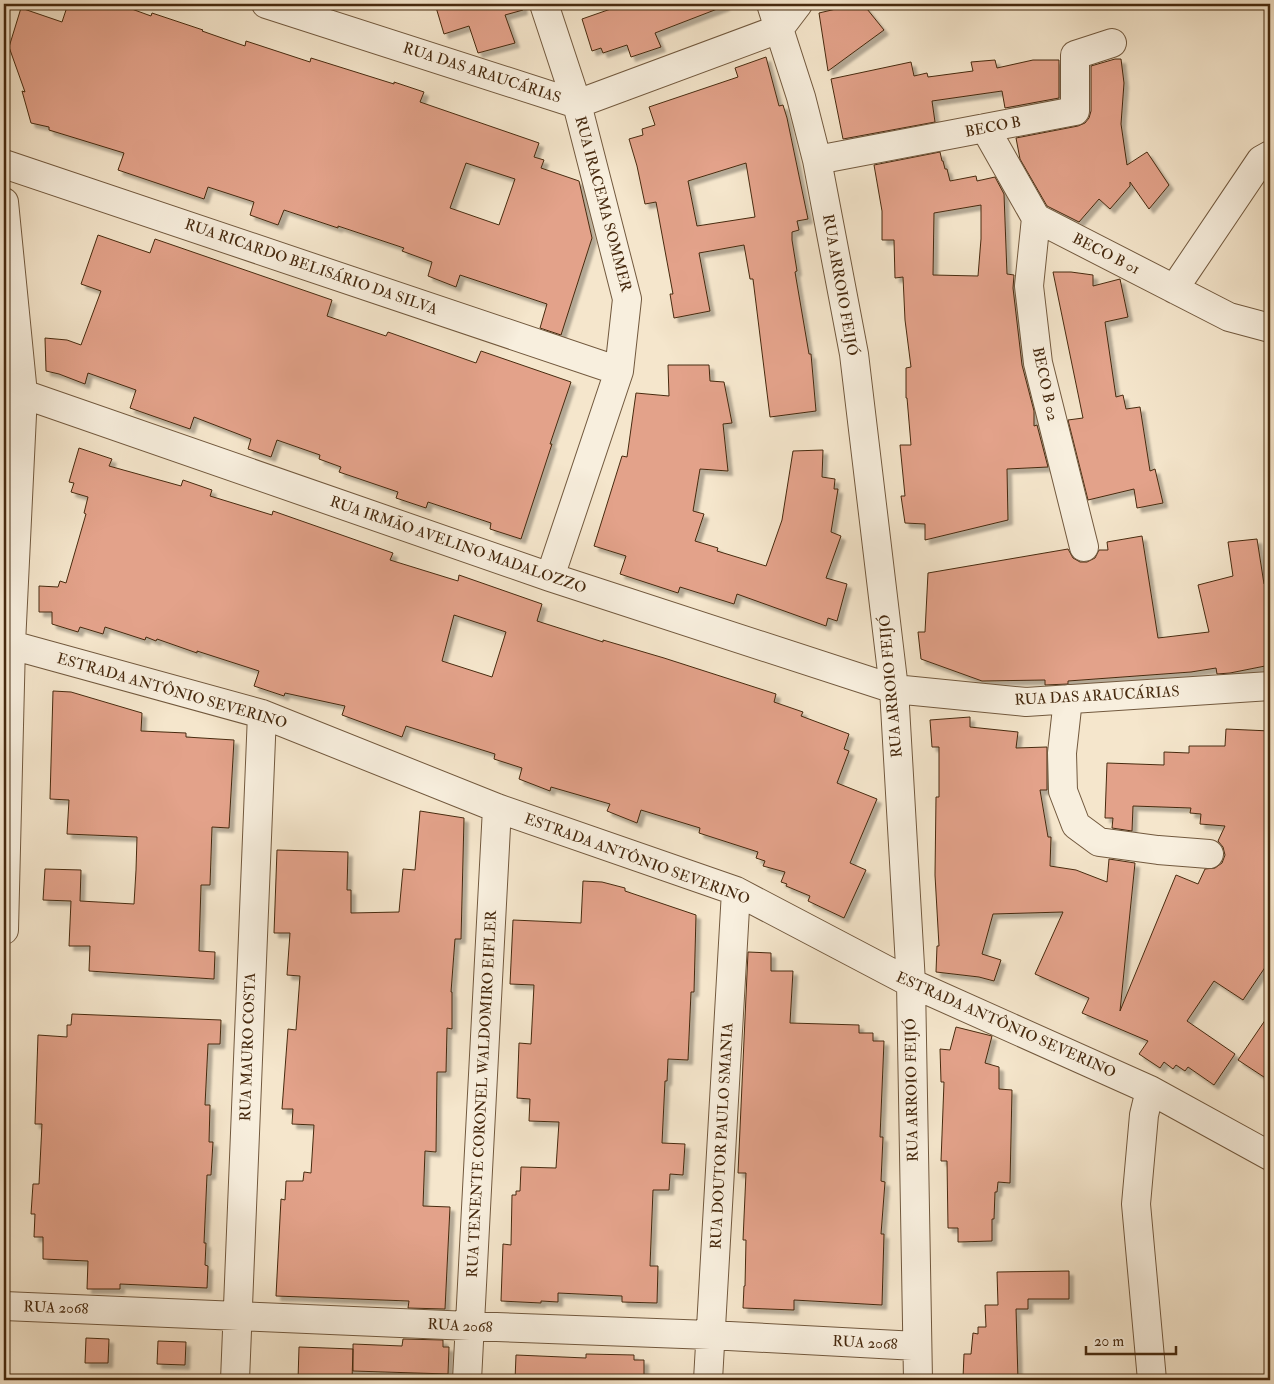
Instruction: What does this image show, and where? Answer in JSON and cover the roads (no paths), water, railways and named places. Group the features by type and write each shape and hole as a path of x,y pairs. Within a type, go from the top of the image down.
{"street":[{"name":"RUA DAS ARAUCÁRIAS","path":"266,4 329,14 577,104 779,29"},
{"name":"RUA IRACEMA SOMMER","path":"544,4 577,104 627,299 619,370 550,577"},
{"name":"RUA ARROIO FEIJÓ","path":"771,4 801,97 817,160 854,354 894,689 910,983 918,1380"},
{"path":"779,29 798,4"},
{"name":"BECO B","path":"817,160 1075,111 1075,55 1112,43"},
{"path":"985,128 1036,218"},
{"path":"1174,289 1261,160 1270,155"},
{"name":"RUA RICARDO BELISÁRIO DA SILVA","path":"4,164 619,370"},
{"path":"4,202 23,394 7,644 4,930"},
{"name":"BECO B 01","path":"1036,218 1230,318 1270,328"},
{"name":"BECO B 02","path":"1036,218 1029,286 1038,363 1084,547"},
{"name":"RUA IRMÃO AVELINO MADALOZZO","path":"23,394 550,577 894,689"},
{"name":"ESTRADA ANTÔNIO SEVERINO","path":"7,644 262,714 497,808 736,891 910,983 1150,1090 1270,1156"},
{"name":"RUA DAS ARAUCÁRIAS","path":"894,689 1026,702 1270,686"},
{"path":"1068,699 1062,753 1063,791 1076,825 1099,842 1209,854"},
{"name":"RUA MAURO COSTA","path":"235,1380 262,714"},
{"name":"RUA TENENTE CORONEL WALDOMIRO EIFLER","path":"467,1380 497,808"},
{"name":"RUA DOUTOR PAULO SMANIA","path":"708,1380 736,891"},
{"path":"1150,1090 1144,1114 1136,1204 1152,1380"},
{"name":"RUA 2068","path":"4,1306 710,1335 917,1346"}]}
